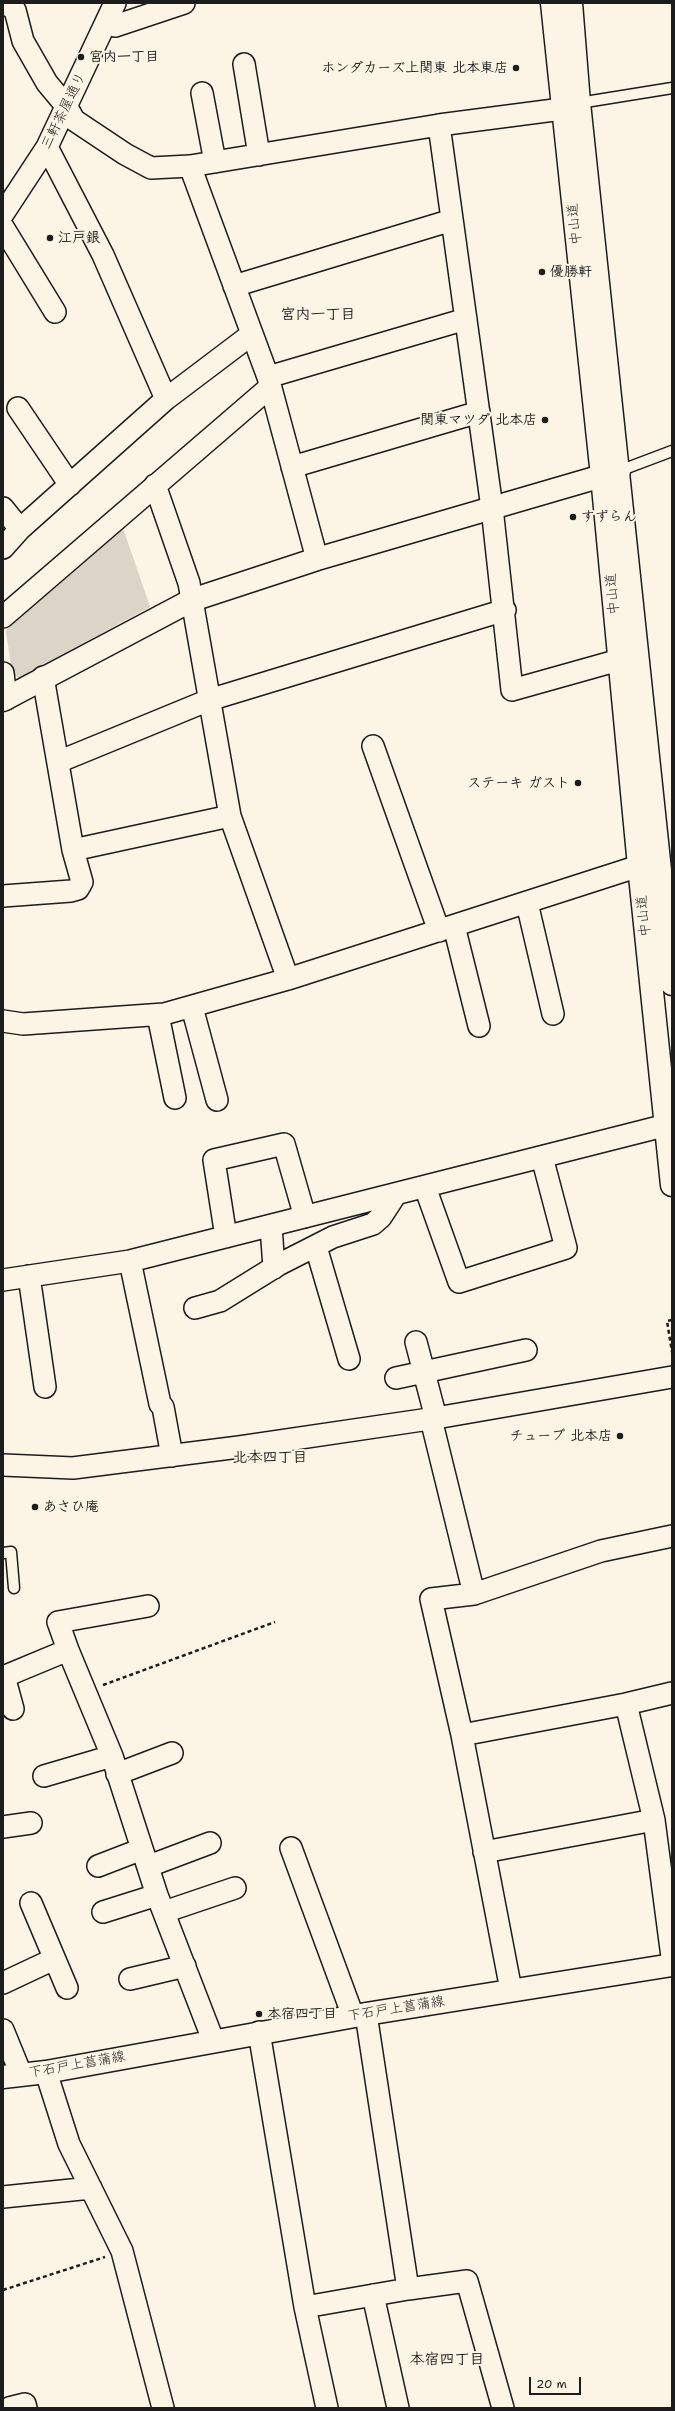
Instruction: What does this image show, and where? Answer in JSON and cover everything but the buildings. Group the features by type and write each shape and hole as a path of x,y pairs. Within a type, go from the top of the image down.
{"main road":[{"name":"中山道","path":"552,3 571,106 610,473 665,848 672,984"},
{"name":"中山道","path":"571,106 572,3"},
{"name":"中山道","path":"610,473 619,660 672,1185"},
{"path":"4,700 43,677 192,600 317,559 610,473"},
{"name":"下石戸上菖蒲線","path":"12,2075 46,2072 259,2032 672,1965"}],"street":[{"path":"5,3 16,10 23,41 46,83 67,107 74,120 125,154 151,168 190,166 439,125 571,106"},
{"name":"三軒茶屋通り","path":"3,214 47,147 115,3"},
{"path":"106,22 115,26 184,3"},
{"path":"244,64 259,155"},
{"path":"202,93 216,162"},
{"path":"439,125 492,508 505,610 512,690 619,660"},
{"path":"47,147 103,255 166,399"},
{"path":"190,166 269,382 317,559"},
{"path":"234,286 452,220"},
{"path":"3,226 55,312"},
{"path":"3,617 155,485 269,382 466,319"},
{"path":"3,548 20,529 166,399 252,334"},
{"path":"18,408 70,485"},
{"path":"292,467 479,412"},
{"path":"155,485 189,584 208,700 230,816 288,979"},
{"path":"3,508 20,529"},
{"path":"58,762 208,700 505,610"},
{"path":"3,673 4,700"},
{"path":"3,896 78,889 82,882 73,850 43,677"},
{"path":"373,746 447,928 479,1026"},
{"path":"73,850 230,816"},
{"path":"3,1021 23,1024 158,1015 192,1007 288,979 639,866"},
{"path":"527,902 554,1014"},
{"path":"192,1007 217,1100"},
{"path":"158,1015 175,1098"},
{"path":"3,1280 130,1261 666,1125"},
{"path":"226,1237 214,1160 284,1144 305,1217"},
{"path":"425,1187 459,1282 566,1248 542,1157"},
{"path":"196,1308 220,1301 274,1268 333,1237 373,1224 381,1217 396,1194"},
{"path":"271,1226 274,1268"},
{"path":"316,1247 349,1358"},
{"path":"130,1261 160,1404 163,1407 172,1456"},
{"path":"30,1276 45,1387"},
{"path":"416,1342 474,1594"},
{"path":"396,1378 526,1350"},
{"path":"3,1465 73,1468 172,1456 434,1418 672,1377"},
{"path":"511,1990 462,1736 432,1599 474,1594 601,1551 672,1536"},
{"path":"148,1606 58,1622 84,1692 115,1765 160,1904 213,2040"},
{"path":"14,1709 4,1676 68,1650"},
{"path":"462,1736 626,1704 672,1692"},
{"path":"626,1704 654,1820 672,1957"},
{"path":"44,1776 115,1765 172,1753"},
{"path":"484,1852 654,1820"},
{"path":"3,1827 31,1823"},
{"path":"98,1866 146,1858 210,1843"},
{"path":"291,1848 359,2015 408,2289"},
{"path":"104,1912 160,1904 235,1888"},
{"path":"31,1903 67,1988"},
{"path":"3,1983 54,1959"},
{"path":"130,1978 185,1966"},
{"path":"3,2030 12,2075"},
{"path":"259,2032 305,2308 326,2408"},
{"path":"46,2072 69,2144 122,2251 163,2408"},
{"path":"3,2197 91,2188"},
{"path":"305,2308 408,2289 467,2281 503,2408"},
{"path":"373,2295 398,2408"},
{"path":"9,2408 25,2404 26,2408"}],"lane":[{"path":"571,106 672,88"},
{"path":"610,473 672,451"},
{"path":"3,1553 10,1552 14,1588"}],"path":[{"path":"672,1320 667,1321 672,1352"},
{"path":"84,1692 275,1622"},
{"path":"3,2290 122,2251"}],"shaded area":[{"path":"122,525 150,607 19,678 12,673 6,631 13,620"}],"place":[{"name":"宮内一丁目","path":"81,57"},
{"name":"ホンダカーズ上関東 北本東店","path":"516,68"},
{"name":"江戸銀","path":"50,238"},
{"name":"優勝軒","path":"542,272"},
{"name":"関東マツダ 北本店","path":"545,420"},
{"name":"すずらん","path":"573,517"},
{"name":"ステーキ ガスト","path":"578,783"},
{"name":"チューブ 北本店","path":"620,1436"},
{"name":"あさひ庵","path":"35,1507"},
{"name":"本宿四丁目","path":"259,2014"}],"district":[{"name":"宮内一丁目","path":"318,315"},
{"name":"北本四丁目","path":"270,1458"},
{"name":"本宿四丁目","path":"447,2360"}]}
